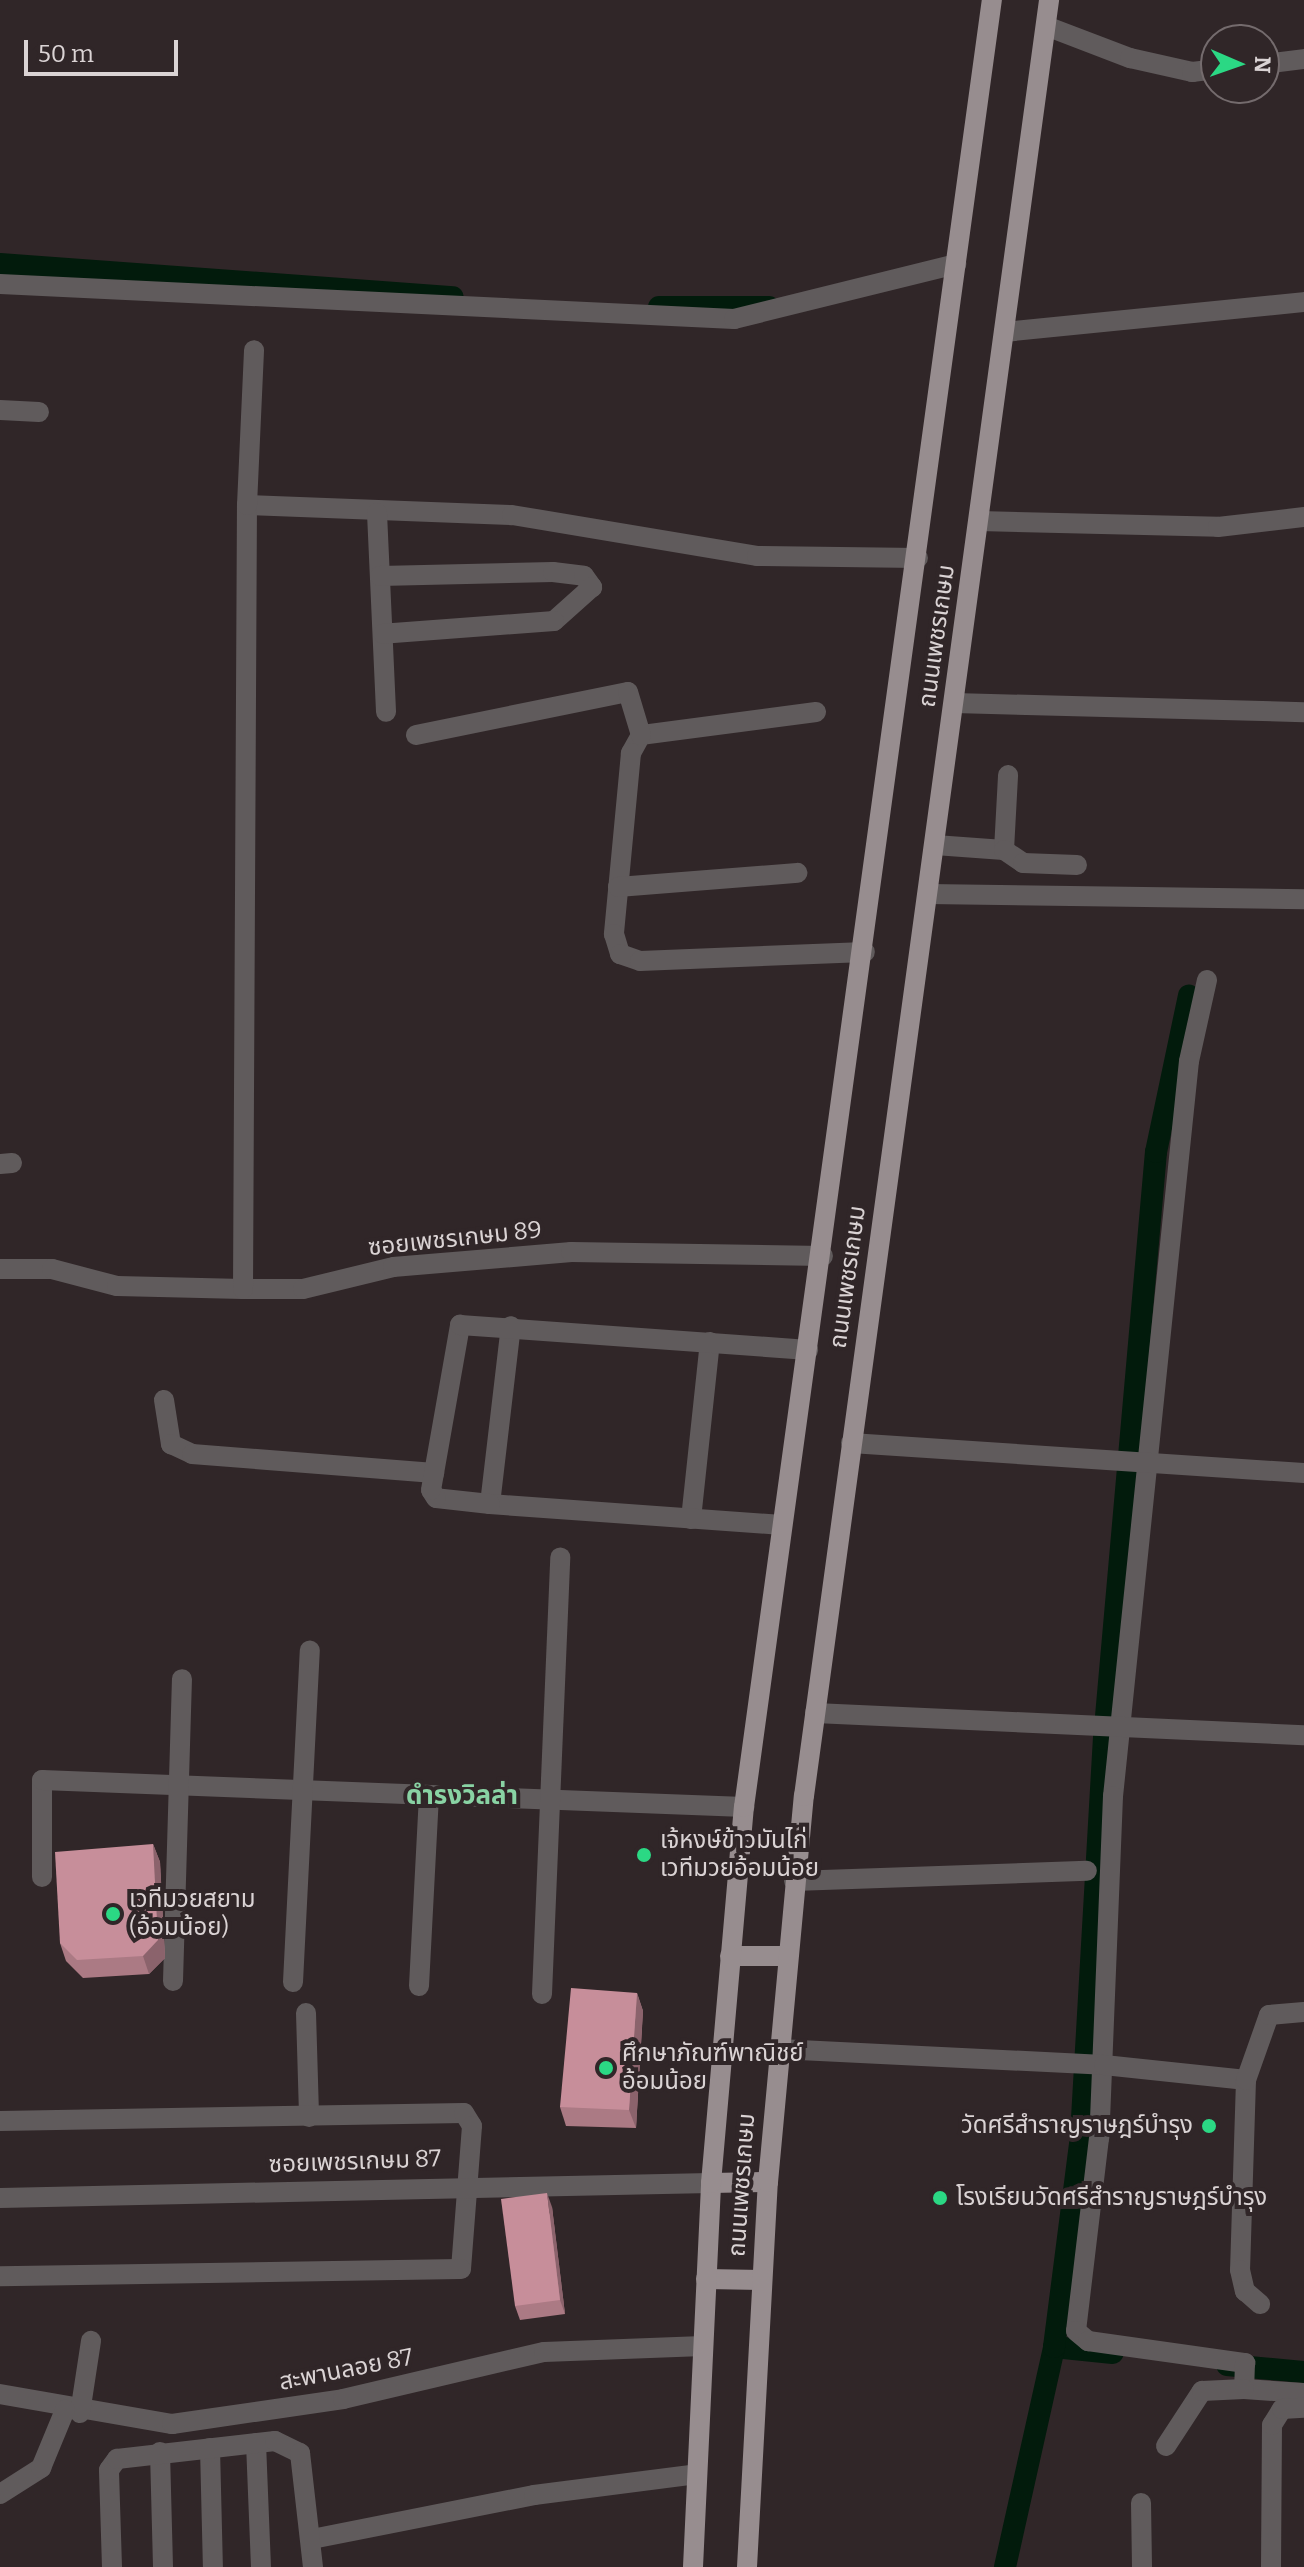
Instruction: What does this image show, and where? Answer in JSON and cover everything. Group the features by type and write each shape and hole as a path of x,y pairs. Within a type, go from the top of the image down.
{"main road":[{"name":"ถนนเพชรเกษม","path":"693,2567 711,2183 744,1807 865,952 992,0"},
{"name":"ถนนเพชรเกษม","path":"747,2567 761,2280 794,1881 1049,0"},
{"path":"730,1956 787,1956"},
{"path":"711,2183 768,2182"},
{"path":"706,2279 761,2280"}],"street":[{"path":"1046,26 1130,58 1192,72 1200,71"},
{"path":"1280,62 1304,59"},
{"path":"0,284 734,319 956,264"},
{"path":"1004,332 1304,302"},
{"path":"243,1289 247,505 254,350"},
{"path":"0,410 39,412"},
{"path":"247,505 377,513 512,515 757,556 918,558"},
{"path":"377,513 386,712"},
{"path":"979,521 1218,527 1304,517"},
{"path":"380,576 553,572 584,576 592,587 554,621 383,634"},
{"path":"416,735 628,692 641,735 631,753 618,887 620,954 640,961 865,952"},
{"path":"954,703 1304,712"},
{"path":"641,735 816,712"},
{"path":"1004,850 1008,775"},
{"path":"935,845 1004,850 1023,863 1077,865"},
{"path":"618,887 797,873"},
{"path":"928,894 1304,899"},
{"path":"1207,980 1189,1061 1146,1463 1112,1725 1100,2065 1076,2331 1088,2341 1246,2363 1244,2387"},
{"name":"ซอยเพชรเกษม 89","path":"0,1269 52,1269 117,1286 303,1289 393,1267 571,1252 823,1256"},
{"path":"782,1525 436,1498 434,1473 455,1331 464,1324 511,1326 808,1350"},
{"path":"490,1504 511,1326"},
{"path":"691,1519 710,1342"},
{"path":"164,1400 171,1444 192,1454 434,1473"},
{"path":"851,1443 1304,1473"},
{"path":"542,1994 560,1557"},
{"path":"293,1982 310,1650"},
{"path":"173,1981 182,1679"},
{"path":"815,1713 1304,1735"},
{"path":"42,1877 42,1780 744,1807"},
{"path":"419,1986 429,1795"},
{"path":"794,1881 1087,1871"},
{"path":"1260,2304 1245,2291 1240,2270 1246,2080 1269,2015 1304,2012"},
{"path":"306,2013 309,2117"},
{"path":"779,2049 1100,2065 1246,2080"},
{"path":"0,2121 464,2113 472,2126 461,2269 0,2276"},
{"name":"ซอยเพชรเกษม 87","path":"0,2198 467,2185 711,2183"},
{"path":"0,2494 41,2468 73,2411 91,2341"},
{"name":"สะพานลอย 87","path":"0,2394 73,2411 172,2424 353,2397 544,2352 703,2346"},
{"path":"1166,2446 1202,2391 1244,2387 1304,2393"},
{"path":"1271,2567 1272,2425 1282,2409 1304,2408"},
{"path":"256,2443 261,2567"},
{"path":"112,2567 112,2463 160,2452 285,2443 300,2453 313,2567"},
{"path":"210,2448 213,2567"},
{"path":"160,2452 163,2567"},
{"path":"312,2539 534,2495 697,2474"},
{"path":"1141,2503 1142,2567"}],"building":[{"name":"เวทีมวยสยาม (อ้อมน้อย)","path":"153,1844 158,1940 143,1956 77,1960 60,1943 55,1852"},
{"name":"ศึกษาภัณฑ์พาณิชย์ อ้อมน้อย","path":"571,1988 637,1993 629,2110 560,2107"},
{"path":"547,2193 560,2300 515,2306 501,2199"}],"waterway":[{"path":"0,264 453,297"},
{"path":"659,307 769,307"},
{"path":"1005,2567 1054,2347 1081,2136 1104,1739 1156,1152 1189,995"},
{"path":"1054,2347 1113,2353"},
{"path":"1227,2365 1304,2372"}],"place":[{"name":"เจ้หงษ์ข้าวมันไก่ เวทีมวยอ้อมน้อย","path":"644,1855"},
{"name":"เวทีมวยสยาม (อ้อมน้อย)","path":"113,1914"},
{"name":"ศึกษาภัณฑ์พาณิชย์ อ้อมน้อย","path":"606,2068"},
{"name":"วัดศรีสําราญราษฎร์บํารุง","path":"1209,2126"},
{"name":"โรงเรียนวัดศรีสําราญราษฎร์บํารุง","path":"940,2198"}],"district":[{"name":"ดำรงวิลล่า","path":"462,1796"}]}
